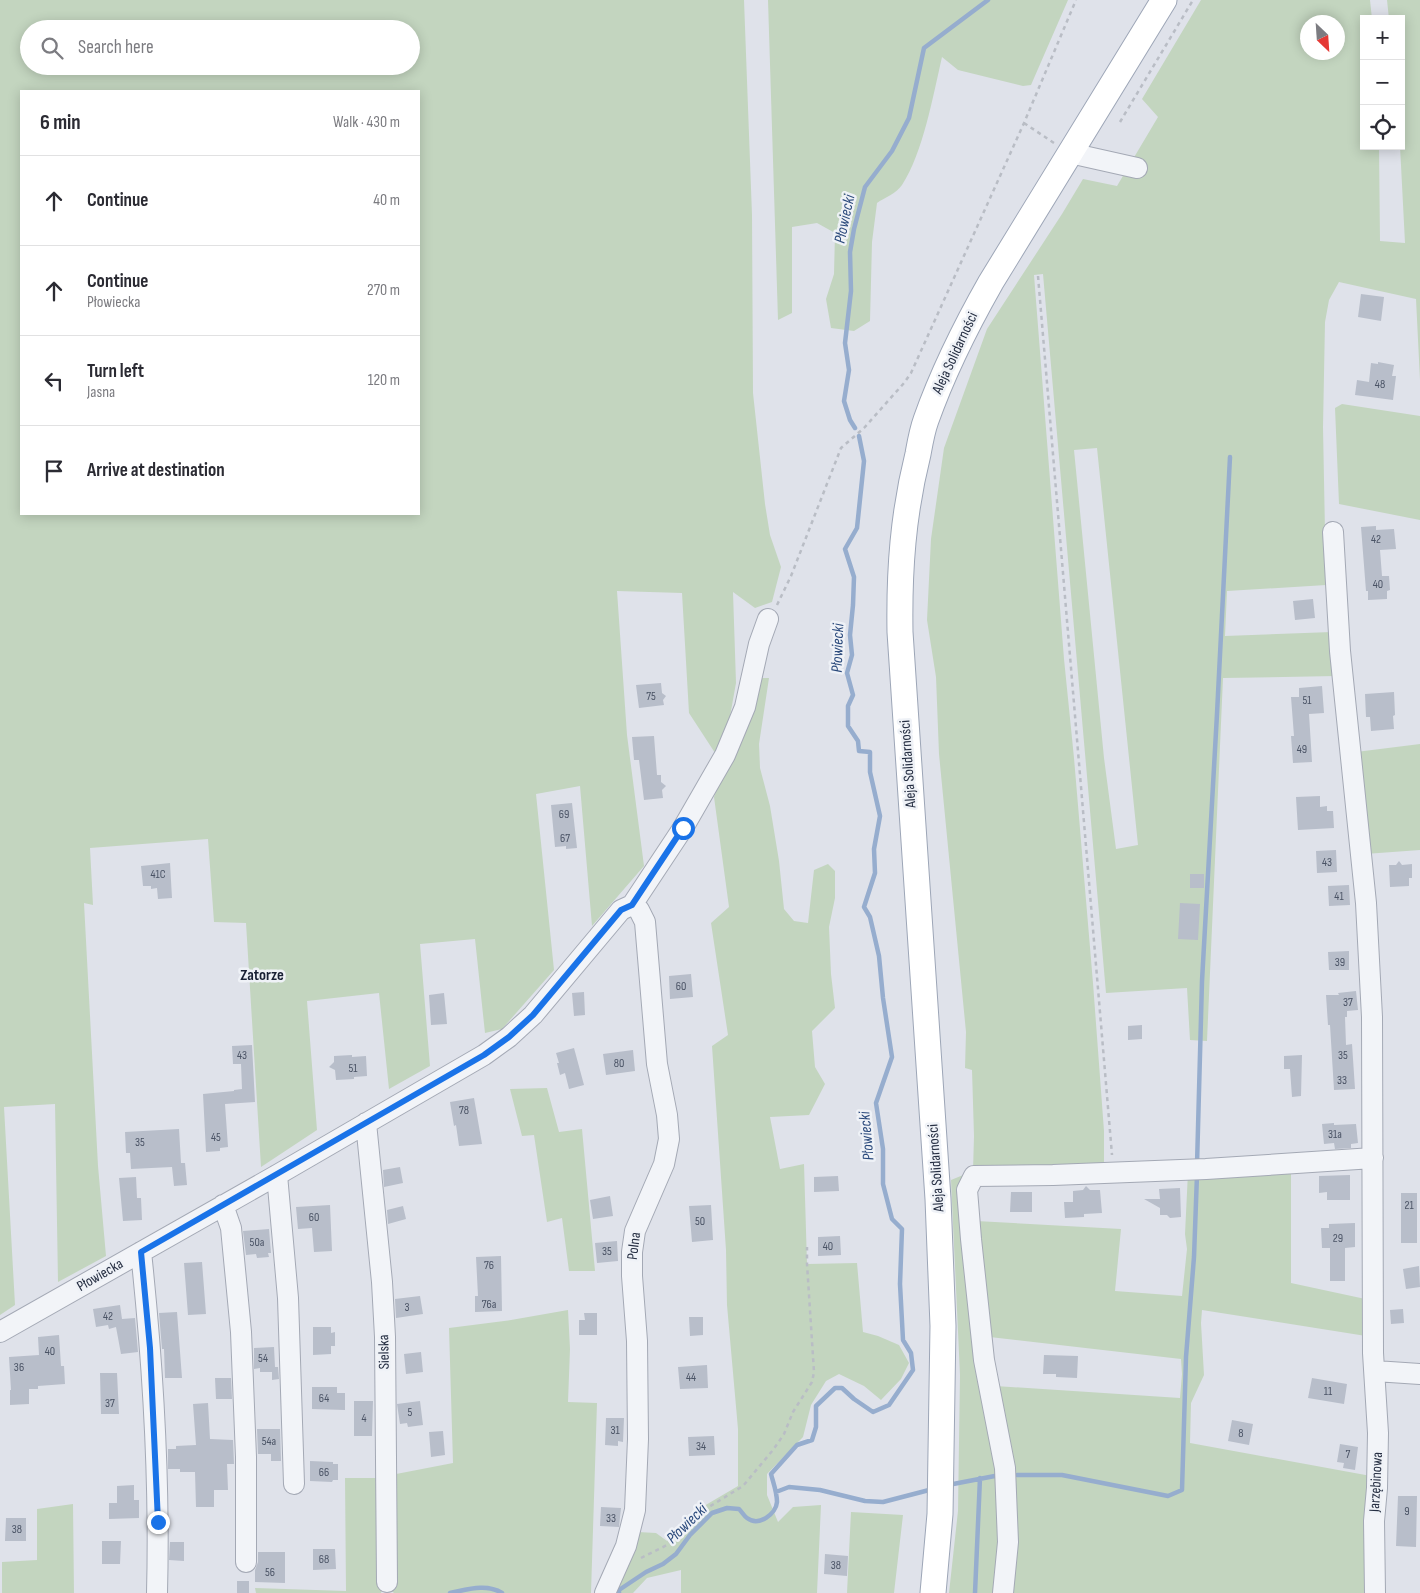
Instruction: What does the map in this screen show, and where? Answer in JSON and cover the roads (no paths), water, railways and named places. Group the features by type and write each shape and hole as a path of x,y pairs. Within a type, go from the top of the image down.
{"main road":[{"name":"Aleja Solidarności","path":"933,1593 940,1514 942,1326 938,1199 900,641 899,581 903,532 910,486 926,422 946,368 969,321 990,282 1164,0"}],"street":[{"path":"1070,153 1137,168"},
{"name":"Jarzębinowa","path":"1333,532 1340,651 1367,920 1372,1017 1373,1352 1378,1433 1374,1521 1375,1593"},
{"name":"Płowiecka","path":"0,1332 484,1055 509,1037 533,1015 621,910 632,905 683,828 725,755 745,707 759,644 768,619"},
{"name":"Polna","path":"605,1593 615,1572 630,1530 635,1501 638,1378 632,1276 633,1245 635,1231 641,1214 664,1164 669,1139 667,1115 657,1064 645,922 639,910 632,905"},
{"name":"Sielska","path":"366,1123 382,1282 387,1582"},
{"path":"1003,1593 1008,1542 1005,1468 984,1360 971,1239 967,1190 974,1176 1196,1169 1373,1158"},
{"path":"276,1175 288,1298 294,1484"},
{"path":"224,1205 231,1228 240,1332 246,1457 246,1562"},
{"path":"141,1252 154,1412 158,1522 157,1593"},
{"path":"1375,1371 1420,1374"}],"waterway":[{"name":"Płowiecki","path":"855,428 850,420 844,401 849,370 845,343 851,291 850,252 865,187 892,151 909,118 924,48 988,0"},
{"name":"Płowiecki","path":"619,1593 619,1590 646,1572 663,1564 676,1554 690,1535 712,1513 727,1508 739,1509 747,1518 757,1521 770,1515 774,1511 777,1502 771,1474 797,1445 812,1440 816,1427 816,1406 835,1388 842,1388 873,1412 889,1405 913,1370 911,1353 903,1340 900,1284 902,1229 892,1219 883,1184 883,1149 876,1103 892,1057 879,956 870,917 864,907 875,873 874,849 880,816 870,772 870,752 859,751 858,741 848,726 848,706 853,695 847,673 852,655 850,635 854,577 845,549 857,528 864,461 859,436"},
{"path":"1197,1165 1202,981 1230,457"},
{"path":"1017,1475 1062,1475 1168,1496 1182,1490 1186,1357 1194,1257 1197,1175"},
{"path":"948,1485 1000,1475"},
{"path":"975,1593 980,1478"},
{"path":"776,1492 789,1487 820,1490 865,1501 883,1502 933,1489"},
{"name":"Płowiecki","path":"450,1593 483,1588 489,1588 502,1593"}],"district":[{"name":"Zatorze","path":"262,975"}]}
